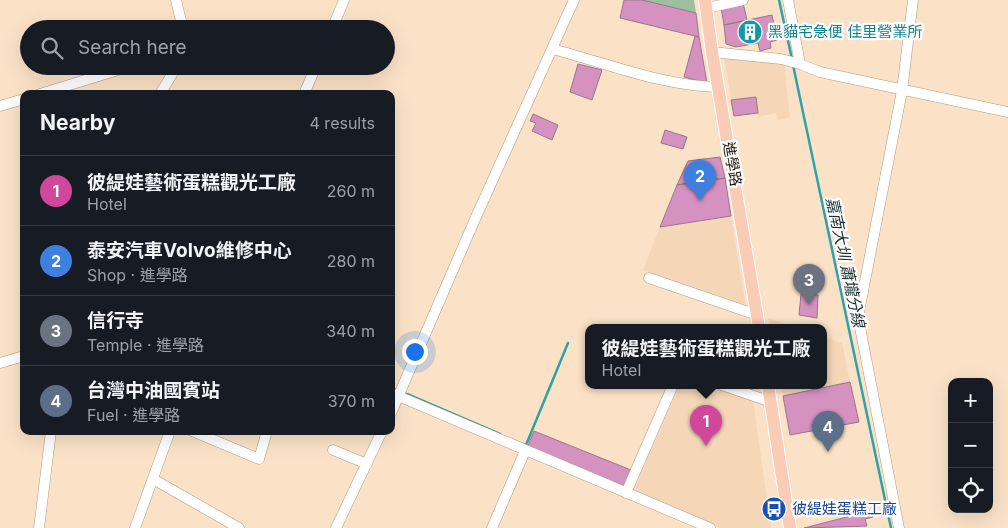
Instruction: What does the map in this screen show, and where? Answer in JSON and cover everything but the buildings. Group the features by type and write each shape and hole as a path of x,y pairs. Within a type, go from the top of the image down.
{"main road":[{"name":"進學路","path":"706,4 712,52 758,321"},
{"path":"769,389 790,528"}],"lane":[{"path":"176,0 181,20"},
{"path":"336,20 344,0"},
{"path":"574,0 395,395 710,528"},
{"path":"706,4 743,0"},
{"path":"788,0 800,64"},
{"path":"899,528 858,317 902,91 913,0"},
{"path":"552,49 600,61 614,68 686,84 718,87"},
{"path":"712,52 781,59 820,72 902,91 1008,112"},
{"path":"53,90 102,75"},
{"path":"162,90 172,75"},
{"path":"306,90 312,75"},
{"path":"0,106 20,100"},
{"path":"649,278 758,321"},
{"path":"0,363 20,357"},
{"path":"626,493 671,389"},
{"path":"734,389 771,402"},
{"path":"39,528 51,435"},
{"path":"135,528 169,435"},
{"path":"202,435 259,459 266,435"},
{"path":"336,528 380,435"},
{"path":"333,450 367,464"},
{"path":"492,528 525,451"},
{"path":"153,479 239,528"}],"shaded area":[{"path":"724,55 784,61 790,118 777,120 776,113 758,117 755,97 731,100"},
{"path":"731,216 746,305 643,270 660,227"},
{"path":"768,318 787,324 769,324"},
{"path":"827,338 842,343 850,382 827,387"},
{"path":"678,389 722,389 753,400 771,528 720,528 634,490"},
{"path":"782,389 816,389 783,396"}],"green space":[{"path":"642,0 694,0 696,13"}],"waterway":[{"name":"嘉南大圳 蕭壠分線","path":"779,0 792,59"},
{"name":"嘉南大圳 蕭壠分線","path":"793,65 891,528"},
{"path":"523,444 526,445 568,343"},
{"path":"407,394 500,434"}],"place":[{"name":"黑貓宅急便 佳里營業所","path":"750,32"},
{"name":"泰安汽車Volvo維修中心","path":"700,201"},
{"name":"信行寺","path":"809,305"},
{"name":"彼緹娃藝術蛋糕觀光工廠","path":"706,446"},
{"name":"台灣中油國賓站","path":"828,452"},
{"name":"彼緹娃蛋糕工廠","path":"774,509"}]}
